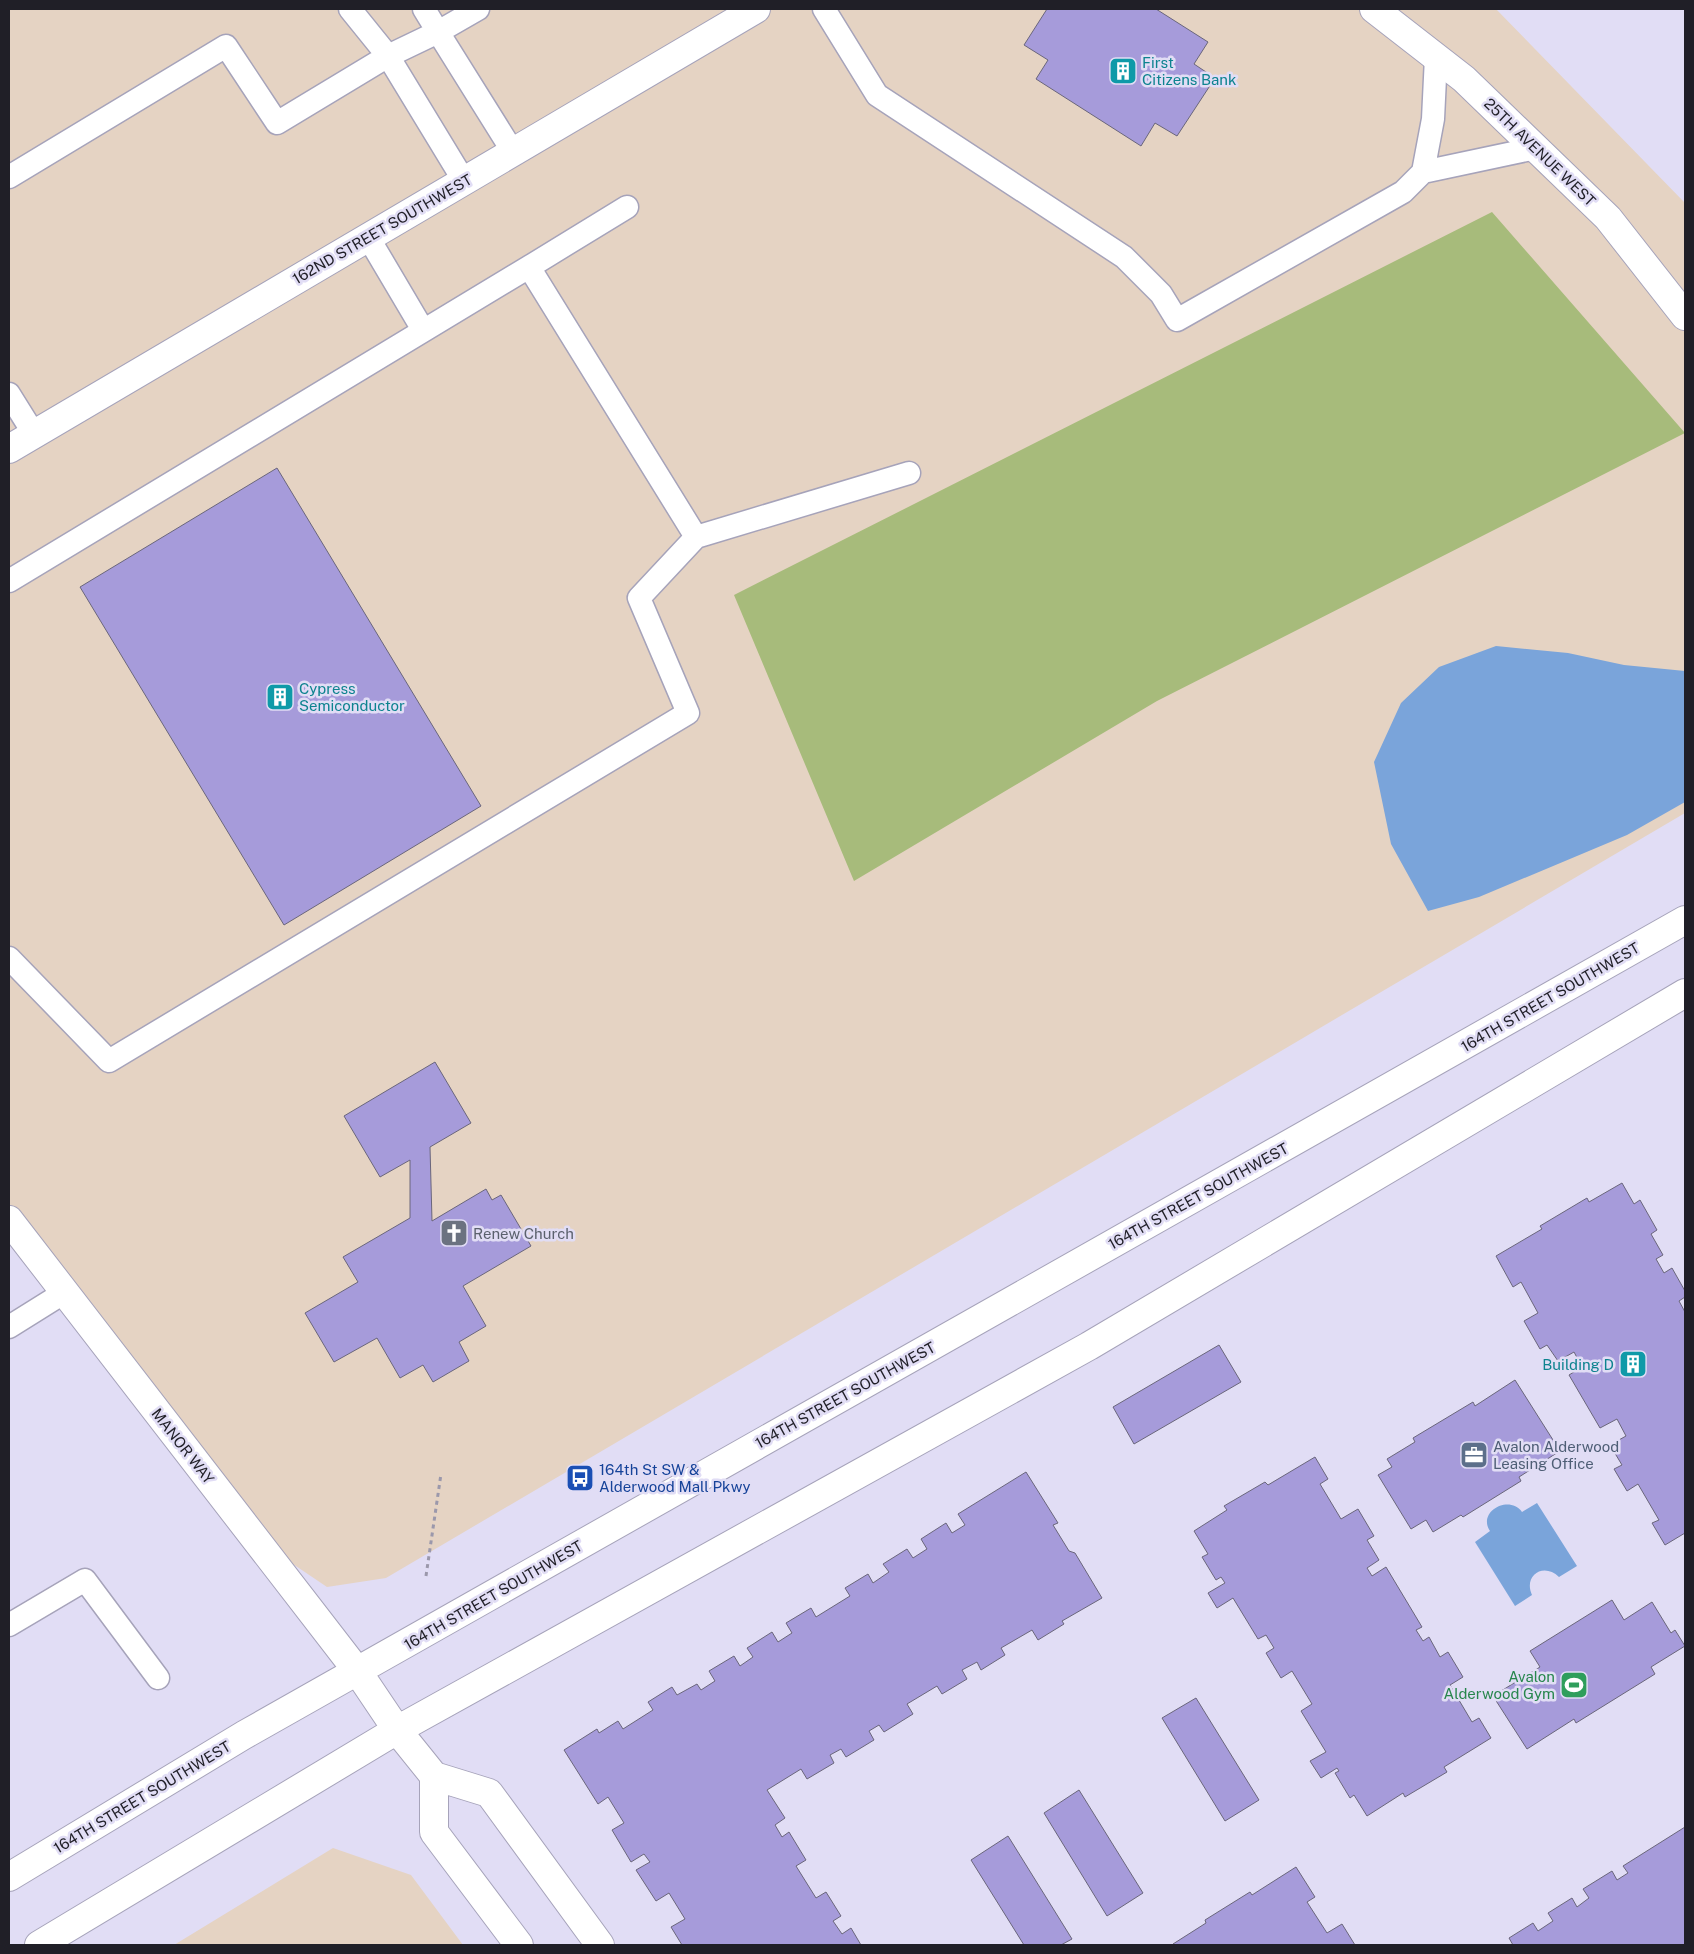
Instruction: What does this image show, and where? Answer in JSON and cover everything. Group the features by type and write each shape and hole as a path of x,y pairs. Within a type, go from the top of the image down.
{"main road":[{"name":"162ND STREET SOUTHWEST","path":"9,449 756,9"},
{"name":"25TH AVENUE WEST","path":"1374,9 1464,79 1608,218 1685,316"},
{"name":"164TH STREET SOUTHWEST","path":"9,1877 244,1735 1685,920"},
{"path":"39,1945 397,1730 1089,1346 1685,993"},
{"name":"MANOR WAY","path":"9,1220 358,1672 397,1730 434,1776"},
{"path":"520,1945 434,1832 434,1776 489,1794 600,1945"}],"lane":[{"path":"350,9 388,56 464,181"},
{"path":"424,9 513,152"},
{"path":"9,177 226,46 277,123 388,56 438,32 478,9"},
{"path":"824,9 877,95 1124,257 1161,294 1177,320 1403,192 1423,172 1536,148"},
{"path":"1423,172 1433,119 1436,57"},
{"path":"9,581 627,207"},
{"path":"368,237 424,330"},
{"path":"529,266 696,537"},
{"path":"9,394 34,434"},
{"path":"9,958 109,1061 688,713 639,598 696,537 909,473"},
{"path":"9,1327 64,1292"},
{"path":"9,1625 85,1580 158,1678"}],"path":[{"path":"426,1576 441,1474"}],"shaded area":[{"path":"9,9 1496,9 1685,203 1685,813 386,1578 327,1587 253,1537 9,1220"},
{"path":"333,1848 411,1875 463,1945 174,1945"}],"green space":[{"path":"1492,212 1685,433 1157,701 854,881 734,595"}],"water":[{"path":"1496,646 1568,653 1624,665 1685,671 1685,802 1627,835 1479,897 1428,911 1391,844 1374,762 1401,703 1439,667"},
{"path":"1537,1503 1577,1566 1559,1577 1547,1571 1536,1573 1530,1582 1532,1595 1515,1606 1475,1542 1490,1531 1487,1524 1488,1517 1496,1508 1510,1505 1522,1512"}],"building":[{"name":"First Citizens Bank","path":"1047,9 1156,9 1208,42 1194,64 1215,78 1177,136 1155,123 1141,146 1036,79 1048,60 1024,45"},
{"name":"Cypress Semiconductor","path":"277,468 481,806 284,925 80,587"},
{"name":"Renew Church","path":"435,1062 471,1123 430,1147 432,1221 486,1189 492,1200 501,1195 531,1246 463,1286 486,1326 459,1342 469,1361 433,1382 423,1365 400,1378 377,1338 334,1362 305,1313 358,1282 343,1257 410,1218 410,1160 380,1177 344,1116"},
{"name":"Building D","path":"1622,1183 1634,1204 1640,1200 1657,1230 1651,1234 1663,1255 1656,1259 1664,1273 1672,1268 1685,1291 1685,1297 1679,1301 1685,1312 1685,1533 1665,1545 1652,1523 1659,1520 1638,1484 1627,1491 1614,1469 1622,1465 1610,1445 1626,1436 1617,1419 1600,1428 1569,1375 1582,1367 1574,1352 1558,1361 1547,1345 1540,1349 1524,1321 1538,1313 1521,1282 1513,1287 1496,1256 1542,1229 1540,1226 1587,1198 1589,1202"},
{"path":"1219,1345 1241,1382 1134,1444 1113,1407"},
{"name":"Avalon Alderwood Leasing Office","path":"1515,1380 1560,1451 1519,1477 1521,1481 1463,1517 1461,1515 1433,1532 1426,1520 1411,1529 1378,1475 1392,1467 1387,1459 1415,1442 1413,1438 1473,1402 1475,1406"},
{"path":"1315,1457 1328,1479 1320,1484 1341,1519 1358,1509 1374,1536 1367,1540 1379,1560 1367,1568 1372,1576 1386,1567 1422,1627 1416,1630 1423,1641 1429,1637 1440,1657 1448,1652 1463,1677 1450,1685 1472,1722 1479,1718 1491,1738 1444,1767 1447,1772 1405,1797 1403,1793 1367,1816 1354,1795 1350,1798 1335,1773 1339,1771 1337,1768 1321,1778 1310,1761 1326,1752 1301,1711 1312,1704 1292,1671 1281,1678 1266,1653 1274,1648 1266,1635 1258,1639 1233,1598 1217,1608 1208,1593 1225,1583 1221,1577 1216,1580 1202,1557 1208,1554 1194,1531 1227,1510 1224,1506 1265,1482 1268,1485"},
{"path":"1026,1472 1058,1523 1053,1525 1069,1551 1075,1553 1102,1598 1062,1621 1064,1624 1038,1640 1032,1630 1001,1648 1005,1655 981,1670 977,1662 962,1670 967,1679 942,1694 937,1686 907,1704 913,1714 884,1732 879,1725 869,1731 874,1740 846,1757 841,1749 830,1755 834,1763 807,1779 801,1769 767,1790 785,1818 775,1825 782,1837 789,1832 806,1860 796,1866 816,1898 826,1892 841,1916 833,1921 842,1934 851,1928 861,1945 682,1945 671,1927 685,1919 669,1893 656,1901 636,1870 650,1862 644,1854 631,1862 612,1830 624,1823 608,1797 598,1804 564,1750 597,1729 599,1733 618,1721 623,1729 653,1710 648,1702 672,1687 677,1695 697,1684 701,1690 715,1681 709,1671 734,1656 740,1666 753,1657 747,1648 772,1632 778,1642 792,1633 786,1623 811,1608 816,1617 850,1596 845,1588 868,1574 873,1583 889,1572 883,1564 907,1549 913,1558 927,1549 921,1539 946,1523 952,1533 965,1525 958,1514"},
{"name":"Avalon Alderwood Gym","path":"1612,1600 1624,1620 1652,1602 1671,1633 1675,1630 1685,1646 1651,1667 1655,1674 1576,1723 1574,1719 1527,1749 1493,1696 1540,1667 1530,1651"},
{"path":"1196,1698 1259,1800 1225,1821 1162,1718"},
{"path":"1079,1790 1143,1893 1107,1916 1044,1813"},
{"path":"1685,1827 1685,1945 1513,1945 1509,1938 1533,1923 1538,1931 1553,1921 1548,1913 1572,1898 1577,1907 1589,1898 1583,1889 1612,1871 1617,1880 1628,1873 1623,1866"},
{"path":"1008,1836 1072,1939 1061,1945 1024,1945 971,1860"},
{"path":"1296,1867 1315,1897 1307,1902 1327,1933 1342,1924 1355,1945 1173,1944 1206,1923 1205,1920 1250,1892 1252,1895"}],"place":[{"name":"First Citizens Bank","path":"1123,71"},
{"name":"Cypress Semiconductor","path":"280,697"},
{"name":"Renew Church","path":"454,1233"},
{"name":"Building D","path":"1633,1364"},
{"name":"Avalon Alderwood Leasing Office","path":"1474,1455"},
{"name":"164th St SW & Alderwood Mall Pkwy","path":"580,1478"},
{"name":"Avalon Alderwood Gym","path":"1574,1685"}]}
